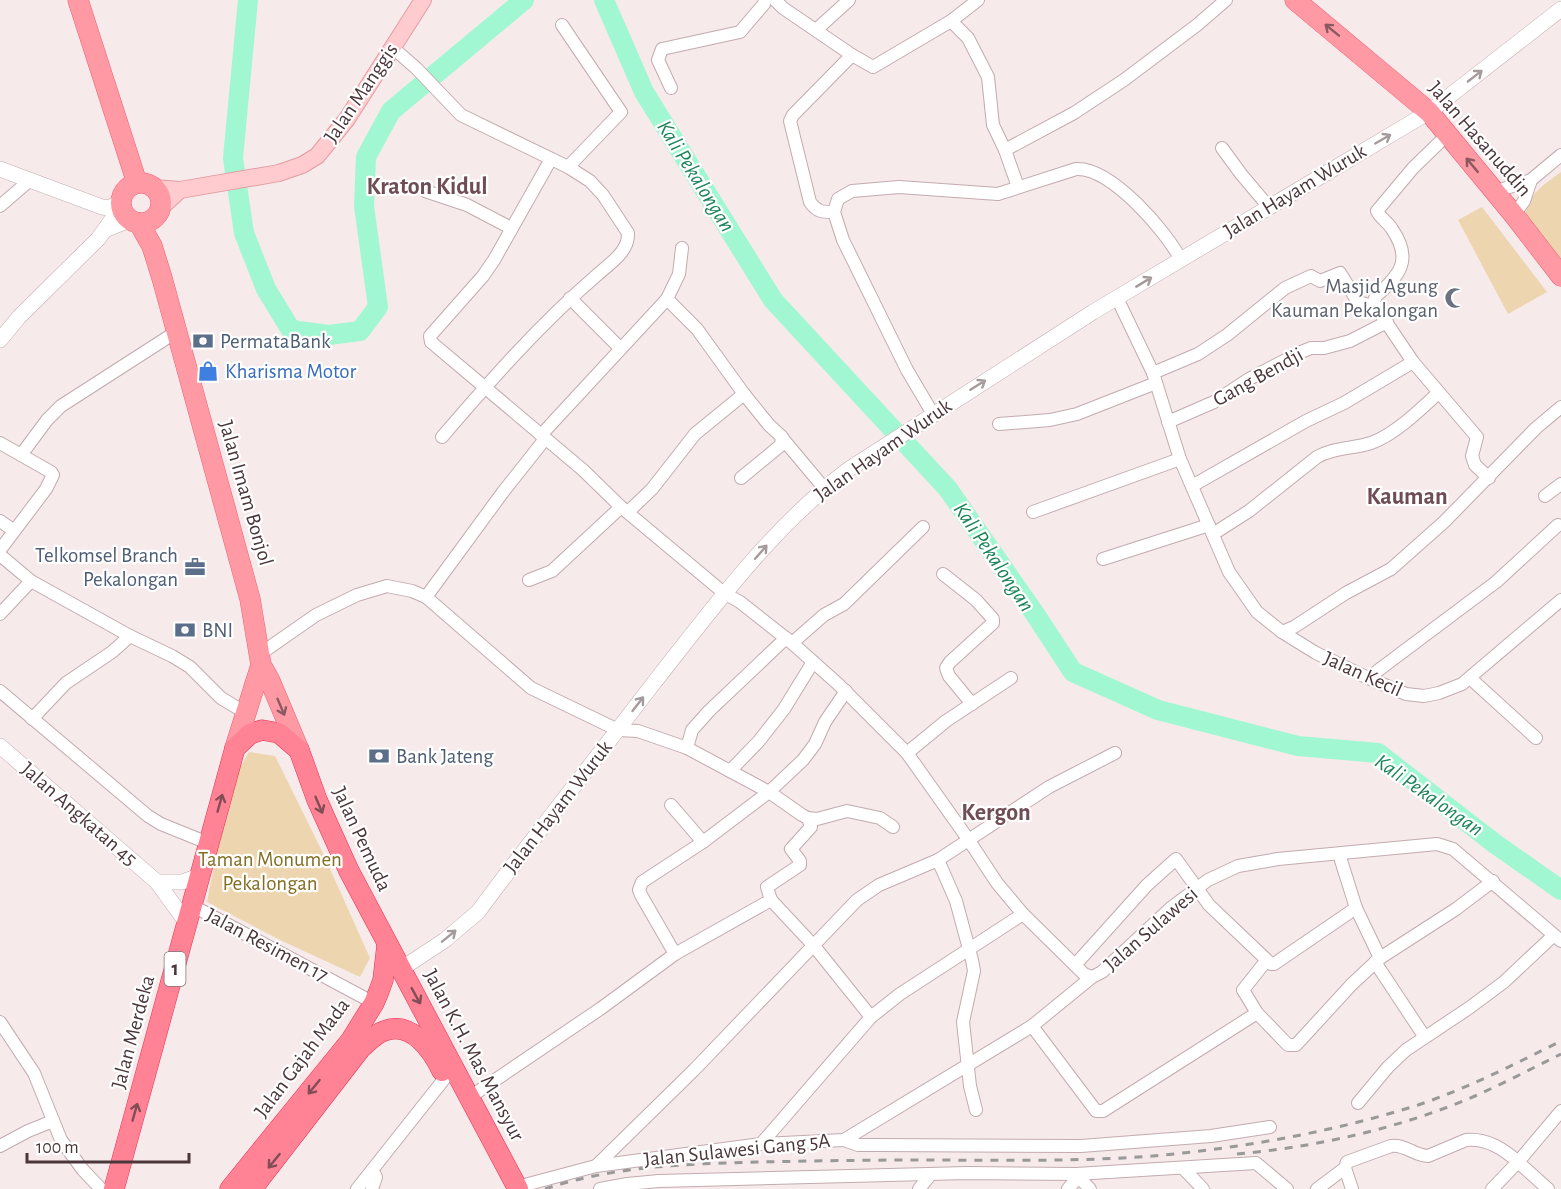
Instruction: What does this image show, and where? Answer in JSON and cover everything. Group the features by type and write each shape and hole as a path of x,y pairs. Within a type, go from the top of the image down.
{"highway":[{"path":"235,748 250,734 262,729 279,733 299,750"},
{"name":"Jalan Merdeka","path":"114,1189 235,748"},
{"name":"Jalan Pemuda","path":"299,750 317,800 387,945"},
{"name":"Jalan K.H. Mas Mansyur","path":"387,945 470,1097 513,1188"},
{"name":"Jalan Gajah Mada","path":"230,1189 335,1072 351,1040 374,1003 383,980 387,945"},
{"name":"Jalan K.H. Mas Mansyur","path":"335,1072 376,1034 393,1028 404,1029 414,1035 435,1056 445,1078 513,1188"},
{"path":"252,1189 335,1072"}],"main road":[{"path":"78,0 145,185 159,195 159,211 152,246"},
{"name":"Jalan Manggis","path":"145,185 188,189 279,173 302,165 317,156 329,143 423,0"},
{"name":"Jalan Hasanuddin","path":"1295,0 1429,112 1514,214 1561,276"},
{"path":"145,185 124,192 127,213 152,246"},
{"path":"127,213 147,222 188,189"},
{"name":"Jalan Imam Bonjol","path":"152,246 250,599 261,660 299,750"},
{"path":"235,748 261,660"}],"street":[{"path":"671,88 658,60 662,49 740,32 765,0"},
{"path":"775,0 783,8 870,66 874,66 951,21 978,0"},
{"path":"816,30 849,0"},
{"path":"1005,150 1074,113 1124,80 1226,0"},
{"name":"Jalan Hayam Wuruk","path":"401,969 445,940 478,912 724,594 781,530 824,488 849,469 1117,298 1429,112 1561,9"},
{"path":"951,21 968,38 988,77 993,125 1018,187"},
{"path":"562,25 621,112 568,167"},
{"path":"392,47 466,118 568,167 590,181 627,228 628,238 622,252 527,340 442,437"},
{"path":"834,212 821,212 815,209 810,202 790,121 793,115 852,55"},
{"path":"1447,135 1413,168 1377,211 1392,228 1403,254 1402,266 1398,275 1376,296 1374,301 1413,362 1477,437 1472,456 1475,465 1489,478"},
{"path":"1222,148 1268,206"},
{"path":"1494,192 1531,180 1561,155"},
{"path":"425,191 467,205 511,228 551,159"},
{"path":"931,416 843,240 834,212 838,199 852,191 899,186 953,189 987,195 998,194 1083,168 1114,185 1145,212 1173,246 1181,260"},
{"path":"0,169 102,207 127,213"},
{"path":"1514,214 1524,201 1531,180"},
{"path":"0,206 29,181"},
{"path":"0,340 18,317 107,229 127,213"},
{"name":"Jalan Sulawesi","path":"511,228 483,276 430,338 434,346 583,470 625,510 724,594 740,602 846,691 907,753 997,883 1023,914 1086,975 1092,977 1105,970 1172,907 1196,889 1238,866 1282,859 1437,844 1453,849 1558,938"},
{"path":"426,597 543,437 620,348 667,299 679,274 682,248"},
{"path":"999,424 1050,420 1077,414 1154,378 1227,335 1285,288 1311,276 1320,281 1340,273 1358,302 1376,307"},
{"path":"570,298 620,348"},
{"name":"Jalan Kecil","path":"1117,298 1154,378 1180,459 1234,582 1257,612 1282,632 1316,653 1368,678 1406,694 1424,696 1450,689 1470,678 1559,605"},
{"path":"667,299 697,329 744,394 824,488"},
{"name":"Gang Bendji","path":"1168,422 1214,402 1249,379 1301,352 1350,341 1387,322"},
{"path":"21,455 46,420 62,406 176,332"},
{"path":"1192,486 1344,403 1413,362"},
{"path":"1103,559 1211,530 1249,511 1326,451 1373,443 1412,417 1438,393"},
{"path":"529,580 552,571 652,489 695,434 744,394"},
{"path":"1282,632 1391,569 1444,522 1536,428 1561,407"},
{"path":"741,478 782,445 783,439"},
{"path":"0,443 53,475 46,489 0,550"},
{"path":"1033,512 1180,459"},
{"path":"1545,496 1561,484"},
{"path":"0,521 13,530"},
{"path":"1368,678 1496,582 1558,525"},
{"path":"687,748 692,730 708,711 789,641 824,615 844,604 923,527"},
{"path":"0,555 31,581 190,667 221,698 246,712"},
{"path":"943,574 993,618 993,623 946,668 949,676 972,704"},
{"path":"0,614 31,581"},
{"path":"261,660 316,615 357,595 387,586 412,591 426,597 531,688 618,730 638,731 687,748 769,792 808,818 818,819 847,811 880,818 893,827"},
{"path":"32,719 66,683 112,652 130,636"},
{"path":"730,771 759,741 783,710 813,662"},
{"path":"907,753 946,721 1011,678"},
{"path":"1470,678 1536,738"},
{"path":"0,691 148,816 161,824 208,843"},
{"path":"675,954 639,890 642,882 703,842 769,792 803,760 846,691"},
{"name":"Jalan Angkatan 45","path":"1,749 157,882 189,914"},
{"path":"596,1166 694,1070 867,892 904,872 938,860 1049,787 1115,753"},
{"path":"671,805 703,842"},
{"path":"808,818 811,827 791,849 800,861 800,865 767,887 771,900 814,946 871,1017"},
{"path":"1339,854 1356,908 1377,960 1424,1036"},
{"path":"1075,965 1147,885 1176,859 1209,905 1266,961 1274,964 1356,908"},
{"path":"938,860 956,901 974,971 963,1022 970,1086 976,1110"},
{"name":"Jalan Angkatan 45","path":"157,882 182,882 199,876"},
{"path":"1266,961 1243,990 1257,1013 1288,1045 1296,1044 1377,960 1456,909 1492,881"},
{"path":"470,1097 600,1009 675,954 771,900"},
{"name":"Jalan Resimen 17","path":"189,914 374,1003"},
{"path":"761,1144 871,1017 900,994 1023,914"},
{"path":"1358,1103 1388,1067 1406,1050 1469,1008 1558,938"},
{"name":"Jalan Sulawesi Gang 5A","path":"513,1188 596,1166 761,1144 844,1140 1032,1026 1092,977"},
{"path":"1032,1026 1098,1112 1257,1013"},
{"path":"0,1022 34,1073 61,1140 83,1170 101,1189"},
{"path":"357,1189 445,1078"},
{"path":"1491,1189 1561,1111"},
{"path":"0,1146 53,1120"},
{"path":"844,1140 858,1145 1081,1146 1201,1137 1270,1127"},
{"path":"1317,1189 1345,1168 1349,1161 1391,1146 1396,1145 1422,1156 1428,1156 1470,1139 1499,1148 1518,1161 1548,1189"},
{"path":"600,1189 659,1181 967,1173 1077,1175 1256,1163 1287,1189"},
{"path":"1183,1168 1203,1189"},
{"path":"1345,1168 1352,1189"},
{"path":"372,1170 376,1178 372,1189"},
{"path":"919,1189 931,1174"},
{"path":"1068,1189 1077,1175"},
{"path":"1077,1175 1090,1189"},
{"path":"750,1189 768,1179"}],"green space":[{"path":"1561,172 1561,263 1525,220 1532,197"},
{"path":"1482,207 1547,292 1508,314 1458,220"},
{"name":"Taman Monumen Pekalongan","path":"249,752 275,756 322,851 370,958 360,977 280,940 207,902 224,815 235,776"}],"waterway":[{"name":"Kali Pekalongan","path":"248,0 233,158 244,233 266,289 291,330 329,335 360,331 378,307 364,206 366,157 391,111 524,0"},
{"name":"Kali Pekalongan","path":"604,0 644,92 773,300 948,489 1073,672 1158,710 1298,746 1378,753 1494,843 1561,890"}],"railway":[{"path":"545,1189 597,1175 676,1165 1094,1159 1153,1156 1220,1148 1320,1131 1418,1105 1509,1067 1561,1041"},
{"path":"1237,1154 1328,1141 1418,1118 1475,1096 1561,1054"}],"place":[{"name":"Masjid Agung Kauman Pekalongan","path":"1455,298"},
{"name":"PermataBank","path":"203,341"},
{"name":"Kharisma Motor","path":"208,371"},
{"name":"Telkomsel Branch Pekalongan","path":"195,567"},
{"name":"BNI","path":"185,630"},
{"name":"Bank Jateng","path":"379,756"}],"district":[{"name":"Kraton Kidul","path":"427,187"},
{"name":"Kauman","path":"1407,497"},
{"name":"Kergon","path":"996,813"}]}
